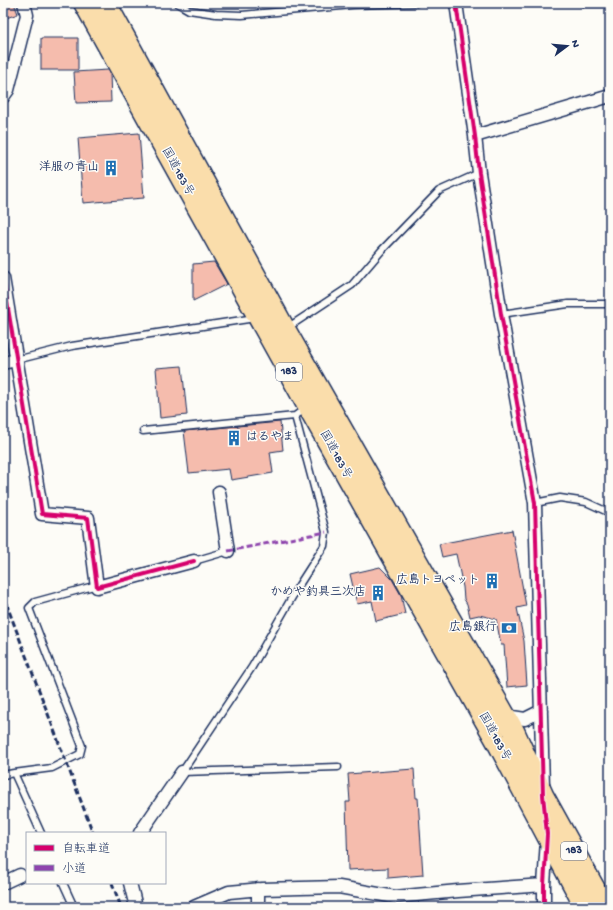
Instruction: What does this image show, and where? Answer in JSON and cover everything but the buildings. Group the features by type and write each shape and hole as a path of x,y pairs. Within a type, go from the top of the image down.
{"highway":[{"name":"国道183号","path":"84,3 258,318 277,333 302,412 496,740 585,907"},
{"name":"国道183号","path":"106,3 277,333 506,716 543,795 605,907"}],"street":[{"path":"3,97 8,90 27,15 24,3"},
{"path":"456,3 479,173 501,314 534,503 543,795 547,834 544,907"},
{"path":"475,136 610,96"},
{"path":"3,278 42,514 88,518 97,587 194,561"},
{"path":"3,363 16,360"},
{"path":"219,492 228,551"},
{"path":"506,716 525,719 541,711"},
{"path":"141,832 182,772"},
{"path":"3,882 20,874"},
{"path":"130,884 136,907"},
{"path":"194,907 229,892 258,889 339,887 395,898 458,891 544,886"},
{"path":"258,889 258,907"}],"lane":[{"path":"177,3 189,10 216,14 242,15 353,4 416,3"},
{"path":"583,3 610,3"},
{"path":"277,333 352,285 382,250 439,191 479,173"},
{"path":"501,314 568,304 610,304"},
{"path":"16,360 72,346 258,318"},
{"path":"143,431 302,412 326,532 324,546 252,667 182,772"},
{"path":"534,503 560,498 586,502 610,513"},
{"path":"194,561 228,551"},
{"path":"3,775 52,768 80,754 82,746 29,608 35,602 97,584"},
{"path":"182,772 338,767"},
{"path":"14,773 41,832"},
{"path":"63,884 74,907"}],"railway":[{"path":"3,595 93,832"},
{"path":"112,884 121,907"}],"marked path":[{"path":"228,551 326,532"}],"cycle path":[{"path":"456,3 479,173 501,314 535,503 543,795 547,834 544,907"},
{"path":"3,278 42,514 88,518 97,587 194,561"}],"place":[{"name":"洋服の青山","path":"111,168"},
{"name":"はるやま","path":"234,438"},
{"name":"広島トヨペット","path":"492,581"},
{"name":"かめや釣具三次店","path":"378,593"},
{"name":"広島銀行","path":"509,628"}]}
